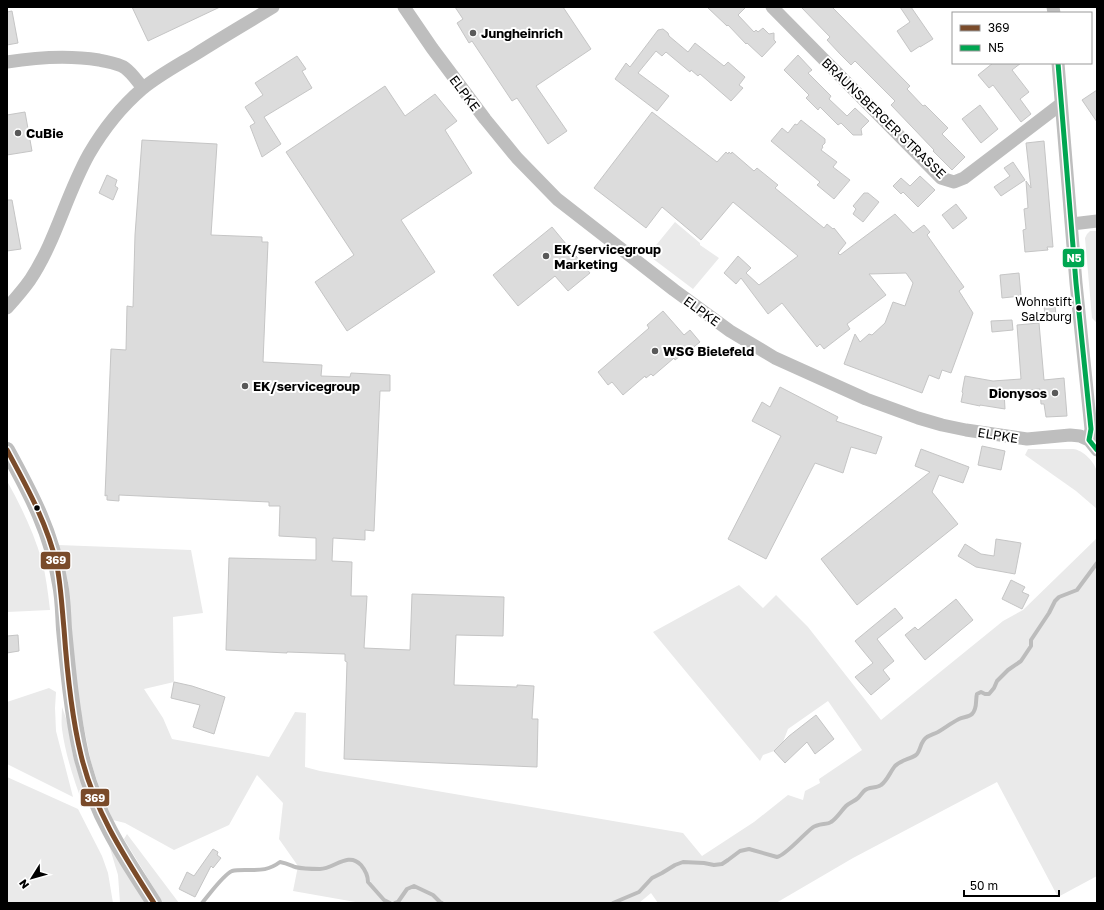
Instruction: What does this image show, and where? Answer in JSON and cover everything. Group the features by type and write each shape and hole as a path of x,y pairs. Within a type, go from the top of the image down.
{"street":[{"path":"7,308 20,294 37,269 59,222 77,177 96,142 118,113 143,88 166,72 273,7"},
{"name":"ELPKE","path":"404,7 432,48 485,119 517,158 552,194 674,290 730,331 775,358 866,399 925,420 966,430 1027,439 1070,435 1080,436 1089,440"},
{"name":"BRAUNSBERGER STRASSE","path":"772,7 941,178 954,182 964,178 1061,104"},
{"path":"7,62 54,57 109,62 124,67 143,88"},
{"path":"1058,64 1090,429 1089,440 1097,450"},
{"path":"1072,224 1097,221"},
{"path":"7,450 39,511 47,531 52,550 60,584 70,692 82,756 91,787 110,830 154,903"}],"shaded area":[{"path":"675,222 700,243 700,245 719,258 693,289 648,255"},
{"path":"1090,231 1097,231 1097,323 1092,318 1085,238"},
{"path":"1028,449 1073,449 1088,457 1094,464 1098,476 1097,509 1076,491 1025,455"},
{"path":"7,481 27,520 39,551 45,573 50,610 7,612"},
{"path":"1097,538 1097,876 1058,897 997,782 853,858 776,903 658,903 651,893 639,903 361,903 293,891 298,866 279,839 283,803 257,775 229,825 174,850 125,823 113,820 101,793 91,762 80,708 58,545 191,550 203,613 173,617 174,682 144,689 163,718 172,739 269,757 295,712 306,713 305,767 320,771 683,833 702,856 754,822 788,795 803,800 805,791 820,783 819,779 862,750 828,701 788,729 783,742 774,751 763,755 760,761 653,632 739,585 763,608 776,595 808,627 881,720 1003,621 1023,610"},
{"path":"49,688 56,692 56,731 73,797 7,764 7,702"},
{"path":"62,707 67,721 73,756 87,801 82,802 73,776 63,738"},
{"path":"7,777 78,809 102,856 108,873 113,903 7,903"},
{"path":"127,834 179,903 163,903 124,839"},
{"path":"109,845 145,903 120,903 118,875"}],"building":[{"path":"132,7 220,7 148,41"},
{"path":"455,7 563,7 591,49 536,86 567,131 548,144 517,98 512,101 472,41 469,43 457,23 463,19"},
{"path":"707,7 746,7 738,15 754,32 756,30 758,32 763,28 769,34 774,33 774,40 776,42 762,57"},
{"path":"801,7 832,7 910,86 907,89 923,106 925,105 948,128 942,134 965,157 952,170 891,105 895,101 855,61 851,65 840,54 827,40 830,37"},
{"path":"900,7 911,7 933,39 911,52 897,31 910,22"},
{"path":"12,11 18,43 7,45 7,12"},
{"path":"663,29 688,52 695,43 724,66 728,62 745,77 739,85 743,88 731,101 700,74 698,76 691,70 690,72 666,52 662,56 656,51 638,73 669,96 657,111 615,79 626,63 630,67 658,30"},
{"path":"798,55 812,70 808,73 831,96 829,99 847,116 855,108 869,121 861,129 862,135 853,135 841,123 838,125 820,107 818,110 806,98 809,95 784,70"},
{"path":"297,56 306,69 302,71 312,88 264,117 281,144 262,157 250,126 255,123 245,107 263,95 255,83"},
{"path":"992,64 1020,64 1012,70 1029,92 1020,99 1031,114 1021,122 993,85 989,88 978,75"},
{"path":"385,86 405,116 435,94 457,121 445,130 472,173 401,220 435,272 347,331 315,282 354,255 286,152"},
{"path":"1097,90 1097,122 1082,100"},
{"path":"980,105 998,129 981,143 962,119"},
{"name":"CuBie","path":"25,112 32,151 7,155 7,115"},
{"path":"652,112 717,162 726,152 731,154 732,152 754,171 757,168 778,185 775,188 824,228 827,224 833,229 834,228 846,243 838,253 840,255 895,214 913,233 924,225 930,232 927,235 964,287 959,291 973,313 951,373 942,370 939,379 929,375 922,393 844,364 855,334 860,342 869,334 872,335 885,323 893,302 905,306 913,283 906,273 869,274 886,295 847,324 850,329 824,349 820,344 817,347 782,303 768,314 741,278 736,284 724,273 738,256 751,268 746,273 759,285 798,256 733,202 701,240 662,207 646,228 594,188"},
{"path":"801,120 825,139 825,143 821,150 837,162 833,167 850,180 834,199 817,185 820,182 771,141 782,128 788,133 795,124 797,125"},
{"path":"142,140 217,144 211,235 262,237 262,242 268,242 263,362 322,365 321,376 350,377 351,373 390,375 390,391 380,391 374,531 365,530 365,540 333,538 332,561 352,562 351,596 367,596 364,648 410,650 412,594 504,597 503,636 456,635 454,685 517,687 517,685 534,686 532,719 538,719 537,767 344,759 347,662 345,661 345,654 226,650 229,558 316,560 316,538 279,536 280,506 269,506 269,502 119,495 119,501 107,500 107,495 105,496 111,349 126,350 127,306 133,307 135,235"},
{"path":"1044,141 1053,247 1047,247 1048,250 1025,252 1023,230 1026,229 1024,209 1028,208 1026,181 1031,188 1026,143"},
{"path":"1013,162 1025,180 1001,196 994,187 1010,176 1004,168"},
{"path":"107,175 117,180 115,186 118,188 113,200 99,193"},
{"path":"920,176 935,190 918,207 903,192 901,194 893,186 901,178 910,186"},
{"path":"864,193 868,193 879,202 863,222 853,214 856,209 853,206"},
{"path":"7,200 12,200 21,249 7,251"},
{"path":"956,204 967,218 953,229 942,215"},
{"name":"EK/servicegroup Marketing","path":"552,227 590,273 568,291 555,276 518,306 493,275"},
{"path":"1019,273 1021,296 1002,298 1000,275"},
{"path":"1055,304 1056,316 1045,317 1044,305"},
{"name":"WSG Bielefeld","path":"663,311 684,335 690,330 700,342 685,354 684,353 675,360 674,358 653,376 651,374 646,378 645,376 623,395 612,382 608,385 598,372 649,328 647,325"},
{"path":"1012,320 1013,330 992,332 991,321"},
{"path":"1039,323 1044,380 1064,378 1067,416 1046,417 1044,404 1041,404 1040,389 1004,392 1005,409 961,402 965,376 993,381 1021,379 1017,325"},
{"path":"780,387 838,417 836,421 882,437 876,454 851,447 843,473 815,463 766,559 728,539 781,436 752,421 762,402 770,407"},
{"path":"982,446 1005,451 1001,470 978,465"},
{"path":"921,449 969,467 963,483 939,475 932,492 958,524 857,605 821,559 930,472 915,466"},
{"path":"996,539 1021,543 1015,574 976,567 958,556 965,544 981,554 994,556"},
{"path":"1011,580 1025,587 1022,592 1029,595 1022,609 1002,599"},
{"path":"956,599 973,620 925,660 905,635 915,627 918,630"},
{"path":"895,608 903,618 877,639 894,661 883,670 890,679 871,695 855,677 873,663 855,641"},
{"path":"18,635 19,651 7,653 7,636"},
{"path":"174,682 192,686 225,697 214,734 193,727 200,705 171,698"},
{"path":"816,715 834,739 815,754 807,742 785,763 774,751 789,736"},
{"path":"213,849 218,852 217,855 221,858 213,868 211,866 195,897 179,889 187,872 194,876"}],"waterway":[{"path":"613,903 639,892 652,878 683,862 714,865 722,864 740,851 749,849 777,857 780,856 814,826 831,822 846,806 857,799 866,789 879,786 883,783 897,764 916,755 923,741 927,737 953,722 972,714 976,707 977,694 981,692 989,694 997,681 1008,670 1021,661 1031,646 1031,640 1055,601 1059,597 1077,590 1097,563"},
{"path":"202,903 220,881 232,871 263,869 276,865 280,862 298,868 320,869 346,860 356,861 361,865 368,877 368,882 384,900 390,903"},
{"path":"395,903 398,902 407,889 414,886 433,895 442,903"}],"transit line":[{"name":"N5","path":"1058,64 1076,283 1091,429 1089,440 1097,450"},
{"name":"369","path":"7,450 42,521 57,566 72,708 81,755 87,775 94,795 111,832 154,903"}],"place":[{"name":"Jungheinrich","path":"473,33"},
{"name":"CuBie","path":"18,133"},
{"name":"EK/servicegroup Marketing","path":"546,256"},
{"name":"Wohnstift Salzburg","path":"1079,308"},
{"name":"WSG Bielefeld","path":"655,351"},
{"name":"EK/servicegroup","path":"245,386"},
{"name":"Dionysos","path":"1055,393"}]}
